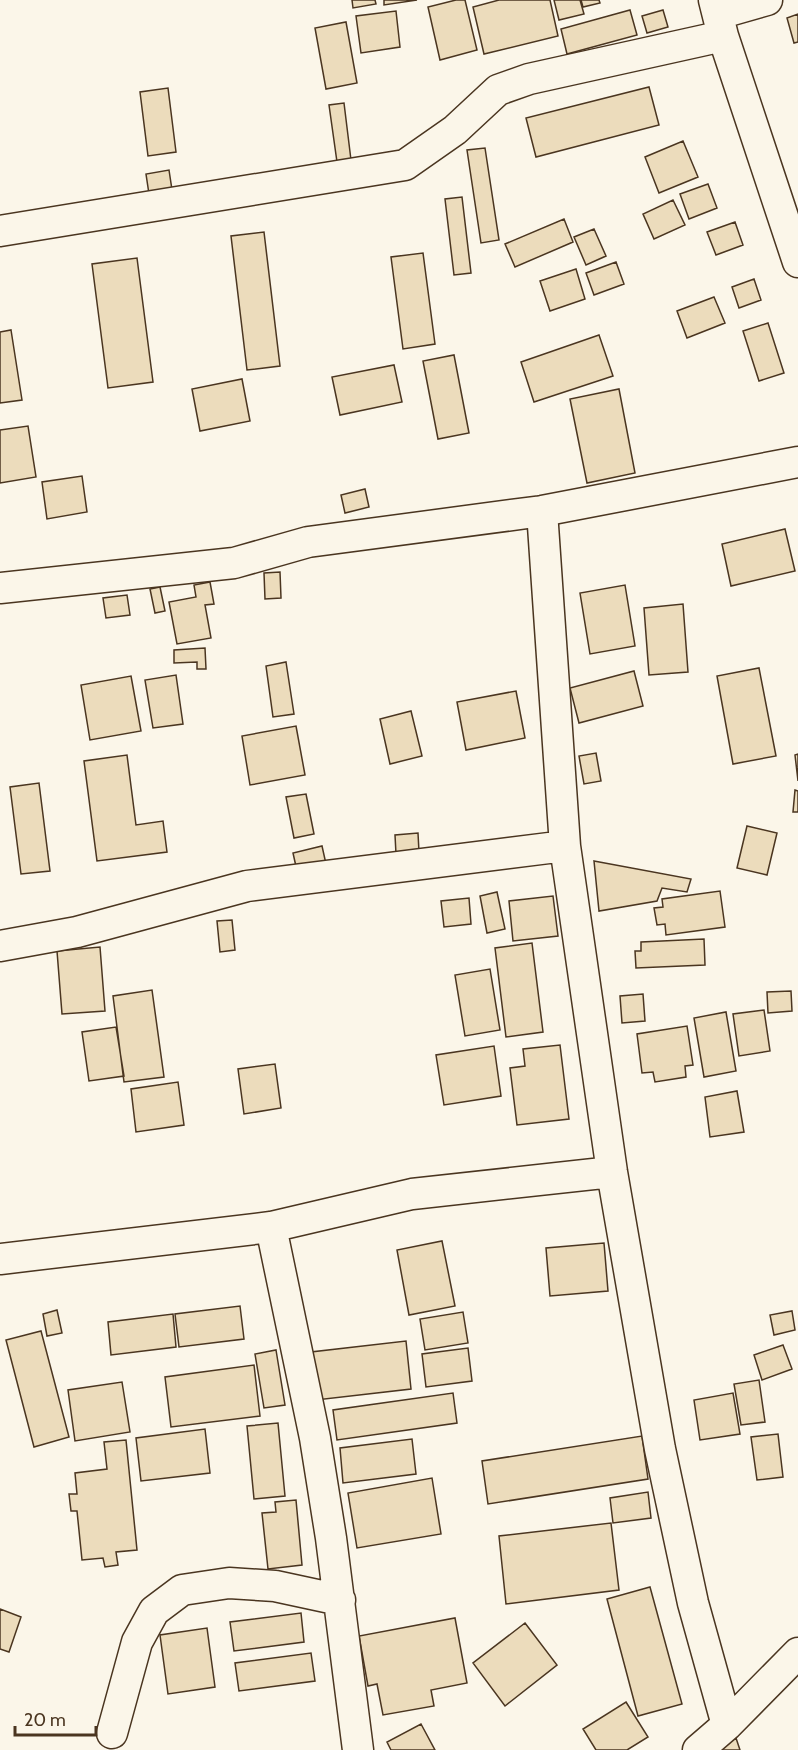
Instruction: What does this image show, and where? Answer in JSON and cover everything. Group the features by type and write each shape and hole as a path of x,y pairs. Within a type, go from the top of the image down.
{"street":[{"path":"0,231 405,165 455,130 498,90 767,0"},
{"path":"718,17 798,262"},
{"path":"0,588 234,563 308,542 542,511 798,462"},
{"path":"542,511 565,846 612,1172 660,1449 682,1542 693,1603 727,1725"},
{"path":"0,946 77,932 247,886 565,846"},
{"path":"0,1259 271,1227 412,1194 612,1172"},
{"path":"271,1227 315,1438 340,1600 358,1750"},
{"path":"112,1733 136,1642 154,1611 182,1590 229,1583 275,1586 340,1600"},
{"path":"698,1750 727,1725 798,1653"}],"building":[{"path":"352,0 375,0 376,4 353,8"},
{"path":"384,0 417,0 384,5"},
{"path":"465,0 477,50 440,60 428,7"},
{"path":"499,0 550,0 558,36 484,54 473,7"},
{"path":"554,0 580,0 584,14 559,20"},
{"path":"581,0 599,0 600,3 583,7"},
{"path":"630,10 637,35 567,54 561,29"},
{"path":"663,10 668,27 647,33 642,16"},
{"path":"396,11 400,47 361,53 356,16"},
{"path":"798,14 798,42 794,43 787,18"},
{"path":"346,22 357,83 326,89 315,28"},
{"path":"649,87 659,125 536,157 526,118"},
{"path":"168,88 176,152 148,156 140,92"},
{"path":"344,103 351,160 337,162 329,105"},
{"path":"683,141 698,177 659,193 645,157"},
{"path":"485,148 499,240 481,243 467,150"},
{"path":"169,170 172,190 149,194 146,174"},
{"path":"708,184 717,208 689,219 680,194"},
{"path":"462,197 471,273 454,275 445,199"},
{"path":"673,200 685,225 654,239 643,214"},
{"path":"564,219 573,242 515,267 505,244"},
{"path":"735,222 743,245 716,255 707,232"},
{"path":"594,229 606,256 586,265 574,237"},
{"path":"264,232 280,366 247,370 231,236"},
{"path":"423,253 435,344 403,349 391,257"},
{"path":"137,258 153,382 108,388 92,264"},
{"path":"616,262 624,284 594,295 586,273"},
{"path":"576,269 585,299 550,311 540,281"},
{"path":"754,279 761,300 739,308 732,287"},
{"path":"714,297 725,323 687,338 677,311"},
{"path":"768,323 784,373 759,381 743,331"},
{"path":"11,330 22,400 0,403 0,332"},
{"path":"599,335 613,376 534,402 521,362"},
{"path":"454,355 469,433 438,439 423,361"},
{"path":"394,365 402,402 340,415 332,377"},
{"path":"242,379 250,421 200,431 192,389"},
{"path":"619,389 635,473 587,483 570,399"},
{"path":"28,426 36,477 0,483 0,430"},
{"path":"82,476 87,512 47,519 42,482"},
{"path":"365,489 369,507 345,513 341,495"},
{"path":"785,529 795,571 731,586 722,544"},
{"path":"280,572 281,598 265,599 264,573"},
{"path":"210,582 214,604 205,605 211,638 177,644 169,602 196,597 194,585"},
{"path":"625,585 635,646 590,654 580,593"},
{"path":"160,587 165,611 155,613 150,589"},
{"path":"127,595 130,615 106,618 103,598"},
{"path":"683,604 688,672 649,675 644,608"},
{"path":"205,648 206,669 197,669 197,662 174,663 174,650"},
{"path":"286,662 294,714 273,717 266,666"},
{"path":"759,668 776,756 733,764 717,676"},
{"path":"634,671 643,706 579,723 570,688"},
{"path":"176,675 183,724 153,728 145,680"},
{"path":"131,676 141,731 90,740 81,685"},
{"path":"516,691 525,738 466,750 457,702"},
{"path":"411,711 422,756 390,764 380,719"},
{"path":"296,726 305,775 250,785 242,736"},
{"path":"596,753 601,781 584,784 579,756"},
{"path":"798,754 798,781 795,755"},
{"path":"127,755 136,825 163,821 167,852 97,861 84,761"},
{"path":"39,783 50,871 21,874 10,787"},
{"path":"795,790 798,791 798,812 793,812"},
{"path":"306,794 314,834 294,838 286,797"},
{"path":"747,826 777,833 767,875 737,868"},
{"path":"418,833 419,852 396,854 395,835"},
{"path":"322,846 326,864 297,871 293,853"},
{"path":"594,861 691,879 687,892 662,888 657,901 599,911"},
{"path":"720,891 725,927 666,935 665,924 657,925 654,908 663,907 662,899"},
{"path":"497,892 505,929 487,933 480,896"},
{"path":"553,896 558,936 513,941 509,901"},
{"path":"469,898 471,924 444,927 441,901"},
{"path":"232,920 235,950 220,952 217,921"},
{"path":"704,939 705,965 636,968 635,951 641,951 641,942"},
{"path":"532,943 543,1032 506,1037 495,948"},
{"path":"100,947 105,1011 62,1014 57,951"},
{"path":"490,969 500,1030 465,1036 455,975"},
{"path":"152,990 164,1077 124,1082 113,996"},
{"path":"791,991 792,1011 768,1013 767,992"},
{"path":"643,994 645,1021 622,1023 620,996"},
{"path":"764,1010 770,1051 739,1056 733,1014"},
{"path":"726,1012 736,1071 704,1077 694,1018"},
{"path":"687,1026 693,1065 685,1066 686,1077 655,1082 653,1072 642,1073 637,1034"},
{"path":"116,1027 124,1076 89,1081 82,1032"},
{"path":"560,1045 569,1119 517,1125 510,1068 525,1066 523,1049"},
{"path":"494,1046 501,1096 444,1105 436,1055"},
{"path":"275,1064 281,1108 244,1114 238,1069"},
{"path":"178,1082 184,1125 136,1132 131,1089"},
{"path":"737,1091 744,1132 710,1137 705,1097"},
{"path":"442,1241 455,1306 409,1315 397,1250"},
{"path":"604,1243 608,1291 550,1296 546,1248"},
{"path":"240,1306 244,1339 179,1347 175,1314"},
{"path":"57,1310 62,1333 47,1336 43,1314"},
{"path":"792,1311 795,1330 774,1335 770,1315"},
{"path":"463,1312 468,1343 425,1350 420,1319"},
{"path":"173,1314 176,1347 111,1355 108,1322"},
{"path":"41,1331 69,1437 34,1447 6,1340"},
{"path":"406,1341 411,1389 316,1400 311,1352"},
{"path":"783,1345 792,1369 762,1380 754,1355"},
{"path":"468,1348 472,1381 426,1387 422,1354"},
{"path":"276,1350 285,1405 264,1408 255,1354"},
{"path":"254,1365 260,1416 171,1427 165,1377"},
{"path":"759,1380 765,1422 741,1425 734,1384"},
{"path":"122,1382 130,1432 75,1441 68,1390"},
{"path":"453,1393 457,1423 337,1440 333,1410"},
{"path":"733,1393 740,1434 700,1440 694,1400"},
{"path":"278,1423 285,1496 254,1499 247,1426"},
{"path":"205,1429 210,1473 141,1481 136,1438"},
{"path":"778,1434 783,1477 757,1480 751,1437"},
{"path":"642,1436 648,1479 488,1504 482,1461"},
{"path":"412,1439 416,1474 343,1483 340,1448"},
{"path":"126,1440 137,1550 116,1552 118,1565 105,1567 103,1558 82,1560 77,1511 71,1511 69,1494 77,1494 75,1473 107,1469 104,1442"},
{"path":"432,1478 441,1534 357,1548 348,1493"},
{"path":"648,1492 651,1518 613,1523 610,1498"},
{"path":"296,1500 302,1565 268,1569 262,1513 276,1512 275,1502"},
{"path":"611,1523 619,1590 506,1604 499,1536"},
{"path":"650,1587 682,1704 638,1716 607,1599"},
{"path":"0,1609 21,1617 9,1652 0,1649"},
{"path":"301,1613 304,1642 234,1651 230,1622"},
{"path":"455,1618 467,1683 431,1690 434,1706 383,1715 377,1684 368,1686 359,1636"},
{"path":"525,1623 557,1665 505,1706 473,1663"},
{"path":"207,1628 215,1687 168,1694 160,1635"},
{"path":"311,1653 315,1681 239,1691 235,1663"},
{"path":"626,1702 648,1737 627,1750 596,1750 583,1729"},
{"path":"421,1724 435,1750 391,1750 387,1742"},
{"path":"736,1738 740,1750 719,1750 717,1745"}]}
